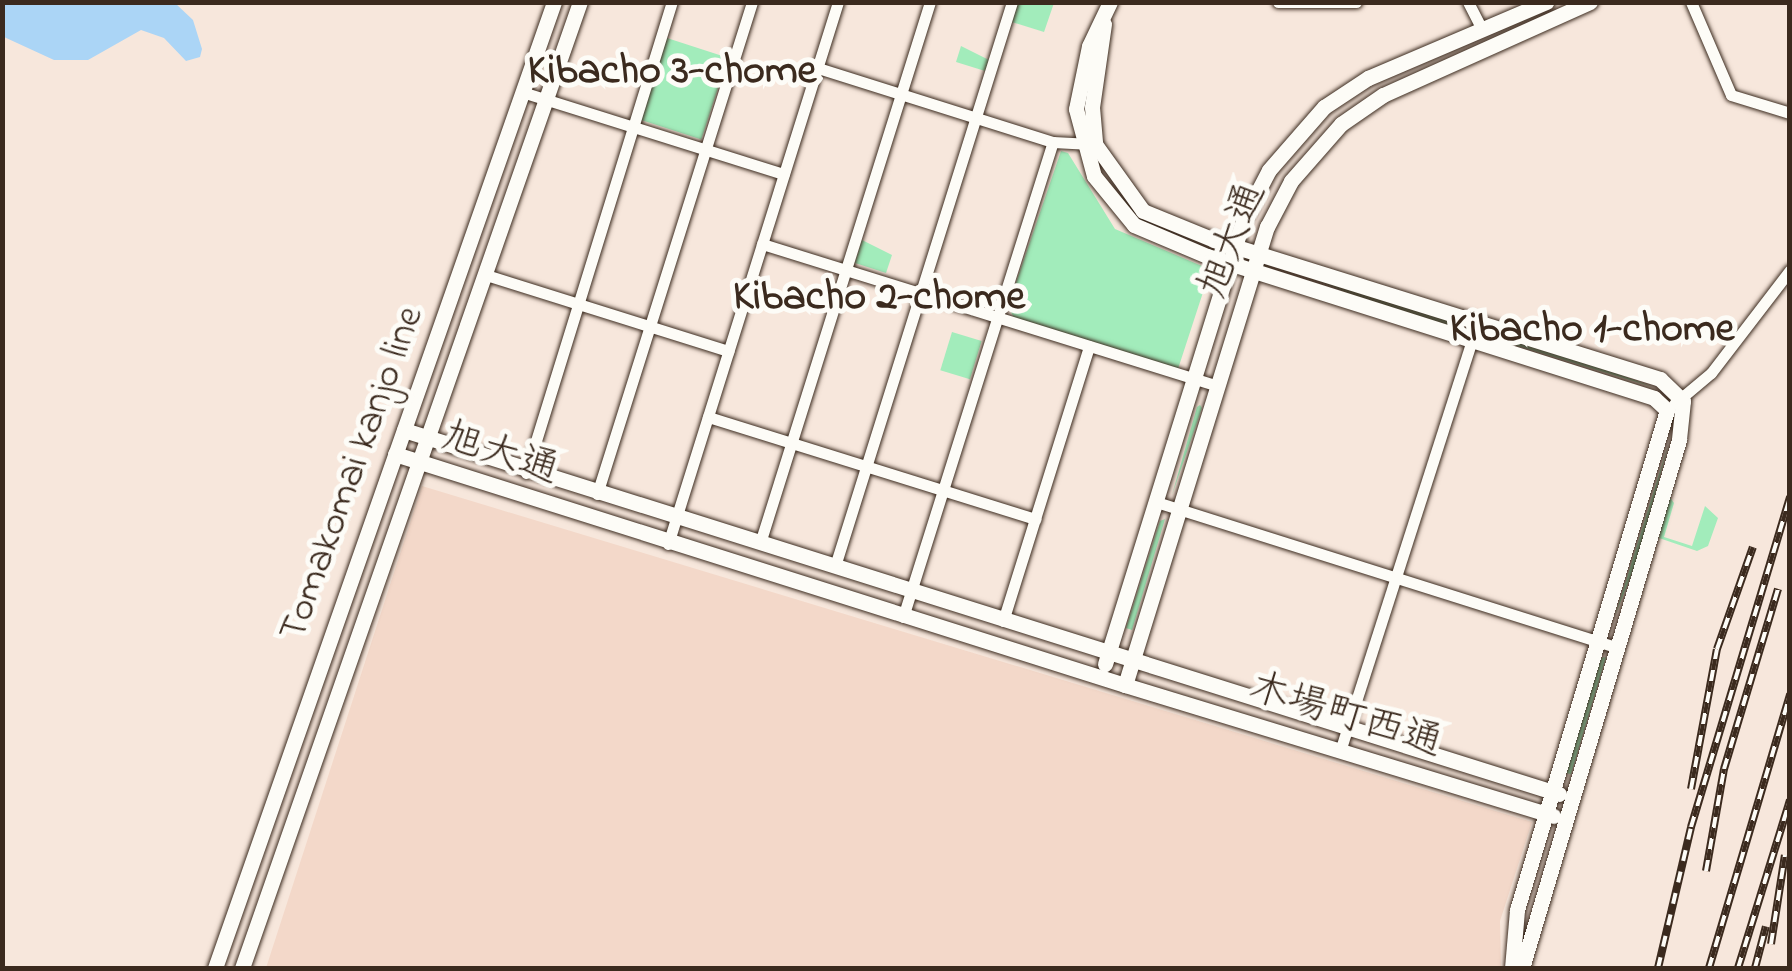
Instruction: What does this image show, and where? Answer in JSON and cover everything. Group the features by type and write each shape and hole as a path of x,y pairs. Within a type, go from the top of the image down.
{"street":[{"name":"Tomakomai kanjo line","path":"216,968 525,94 554,2"},
{"name":"Tomakomai kanjo line","path":"242,968 418,462 489,276 580,2"},
{"path":"526,474 672,2"},
{"path":"597,494 752,2"},
{"path":"668,544 838,2"},
{"path":"760,543 930,2"},
{"path":"834,566 1012,2"},
{"path":"1110,2 1088,144 1094,176 1134,224 1230,263 1654,398 1667,410"},
{"path":"1278,2 1356,2"},
{"path":"1468,2 1482,30"},
{"name":"旭大通","path":"1100,677 1235,246 1269,170 1324,107 1368,78 1546,2"},
{"name":"旭大通","path":"395,454 668,544 1125,685 1253,270 1291,180 1341,124 1384,95 1590,2"},
{"path":"1691,2 1732,95 1790,113"},
{"path":"818,68 1053,142 1088,144 1143,210 1235,246 1660,379 1682,398 1684,424 1522,968"},
{"path":"525,94 784,174"},
{"path":"903,617 1053,142"},
{"path":"762,244 1218,386"},
{"path":"1512,968 1516,910 1601,642 1667,410 1711,373 1790,270"},
{"path":"489,276 729,351"},
{"path":"1341,748 1478,321"},
{"path":"1002,621 1089,346"},
{"path":"708,417 1035,519"},
{"name":"旭大通","path":"404,430 526,474 912,590 1133,662"},
{"path":"1156,502 1617,648"},
{"name":"木場町西通","path":"1133,662 1571,799"},
{"name":"木場町西通","path":"1125,685 1567,820"}],"shaded area":[{"path":"422,486 1532,822 1500,921 1501,968 266,968"}],"green space":[{"path":"1018,3 1054,3 1044,32 1012,22"},
{"path":"667,38 728,58 701,140 640,120"},
{"path":"961,46 989,60 985,71 956,62"},
{"path":"1061,151 1068,153 1115,229 1202,266 1208,277 1177,372 1015,320 1008,306"},
{"path":"862,240 892,255 886,273 855,263"},
{"path":"1286,267 1452,320 1450,326 1350,294"},
{"path":"952,332 982,341 970,379 940,370"},
{"path":"1497,334 1587,362 1653,387 1495,339"},
{"path":"1197,407 1202,408 1172,495"},
{"path":"1669,442 1638,558 1615,616"},
{"path":"1669,496 1674,503 1664,537 1692,546 1705,506 1718,518 1708,546 1697,551 1659,538"},
{"path":"1165,519 1132,630 1126,628 1160,521"},
{"path":"1606,657 1571,774 1565,773 1601,658"}],"water":[{"path":"2,3 175,3 193,20 202,49 200,57 186,61 164,38 141,30 88,60 54,60 4,37"}],"railway":[{"path":"1658,968 1691,827 1790,496"},
{"path":"1691,789 1717,649 1753,547"},
{"path":"1706,871 1724,769 1778,589"},
{"path":"1709,968 1790,694"},
{"path":"1738,968 1790,800"},
{"path":"1771,944 1785,855"},
{"path":"1755,968 1766,926"}],"district":[{"name":"Kibacho 3-chome","path":"672,72"},
{"name":"Kibacho 2-chome","path":"879,298"},
{"name":"Kibacho 1-chome","path":"1592,330"}]}
